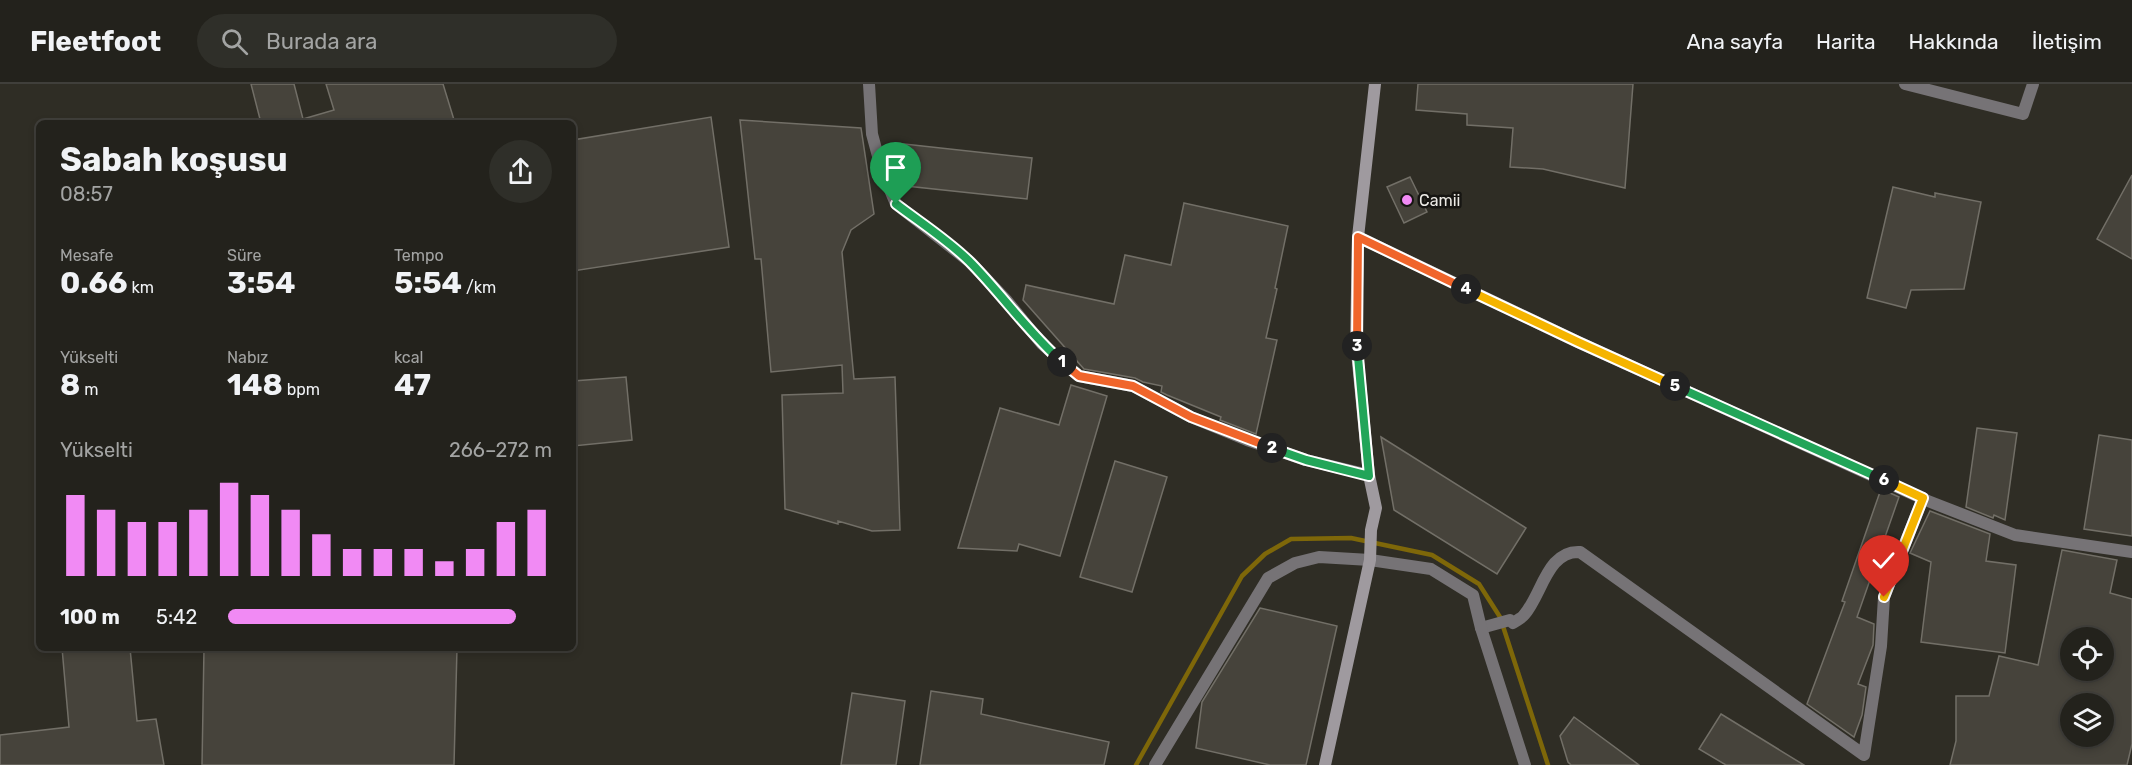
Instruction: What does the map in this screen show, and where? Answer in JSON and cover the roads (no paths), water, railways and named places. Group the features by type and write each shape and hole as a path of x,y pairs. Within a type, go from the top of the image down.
{"street":[{"path":"870,84 872,134 882,171 896,204 970,262 1042,344 1079,376 1133,386 1191,417 1246,440 1306,460 1369,476"},
{"path":"1325,765 1370,556 1371,530 1376,508 1369,476 1356,342 1358,237 1375,84"},
{"path":"1905,84 2024,114 2033,84"},
{"path":"1358,237 1578,342 1923,498 2015,535 2132,552"},
{"path":"1487,627 1510,620 1513,623 1524,616 1547,575 1561,556 1569,551 1580,552 1864,755 1881,646 1884,597 1923,498"},
{"path":"1155,765 1268,578 1295,563 1319,557 1370,556 1431,569 1473,595 1487,627 1525,765"}],"waterway":[{"path":"1136,765 1242,576 1265,554 1291,539 1351,538 1432,555 1479,584 1500,617 1548,765"}],"place":[{"name":"Camii","path":"1407,200"}]}
